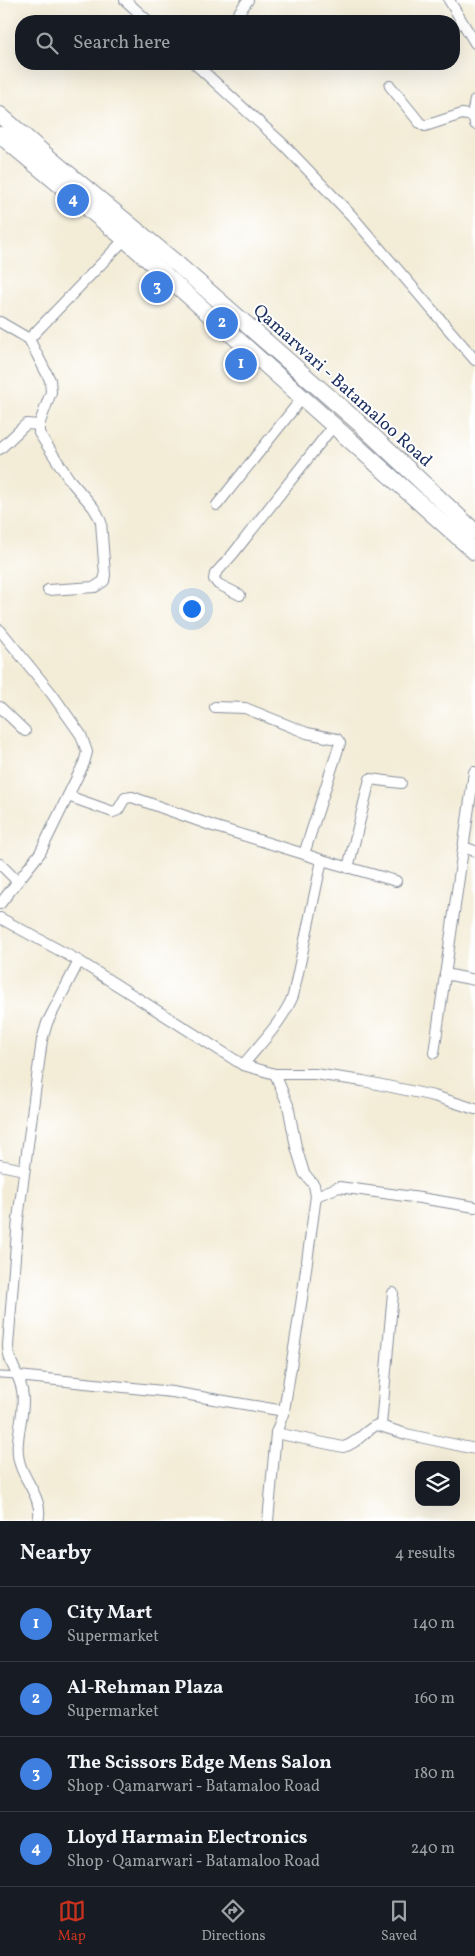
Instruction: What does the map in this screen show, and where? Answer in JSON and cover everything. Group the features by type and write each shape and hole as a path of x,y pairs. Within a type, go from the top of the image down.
{"main road":[{"name":"Qamarwari - Batamaloo Road","path":"0,115 176,263 359,424 475,532"},
{"name":"Qamarwari - Batamaloo Road","path":"0,135 125,239 475,552"}],"street":[{"path":"124,0 141,15"},
{"path":"237,15 248,0"},
{"path":"449,0 458,15"},
{"path":"460,18 475,43"},
{"path":"203,70 283,144 351,215 475,360"},
{"path":"390,86 422,125 428,126 462,114 474,120 475,100"},
{"path":"29,338 125,239"},
{"path":"0,322 29,338 51,385 38,425 40,433 69,479 93,507 101,522 104,581 94,587 48,590"},
{"path":"217,505 303,397"},
{"path":"0,449 24,426 28,424 38,425"},
{"path":"240,595 218,584 214,579 215,574 233,554 334,425"},
{"path":"0,630 52,694 86,744 87,752 84,763 40,853 0,904"},
{"path":"0,707 25,732"},
{"path":"215,707 245,708 307,733 339,740 339,748 304,854"},
{"path":"434,1053 464,847 472,805 474,772"},
{"path":"348,868 370,779 401,783"},
{"path":"68,796 113,812 118,810 125,798 132,797 213,826 396,881"},
{"path":"464,847 475,851"},
{"path":"243,1065 276,1025 289,1006 293,996 322,860"},
{"path":"0,864 17,881"},
{"path":"0,920 79,961 243,1065 275,1074 315,1074 363,1081 434,1096 475,1109"},
{"path":"38,1521 40,1515 38,1505 18,1455 23,1408 22,1390 18,1376 9,1360 8,1346 18,1219 42,1040 47,1023 79,961"},
{"path":"445,974 475,980"},
{"path":"268,1521 276,1433 284,1412 316,1196 314,1185 304,1173 296,1147 288,1105 275,1074"},
{"path":"0,1164 24,1170"},
{"path":"316,1196 339,1187 475,1207"},
{"path":"381,1425 394,1293"},
{"path":"18,1376 172,1392 284,1412"},
{"path":"276,1433 343,1447 349,1445 374,1426 381,1425 406,1434 475,1449"}],"lane":[{"path":"0,1374 18,1376"}],"place":[{"name":"Lloyd Harmain Electronics","path":"73,200"},
{"name":"The Scissors Edge Mens Salon","path":"157,287"},
{"name":"Al-Rehman Plaza","path":"222,323"},
{"name":"City Mart","path":"241,364"}]}
